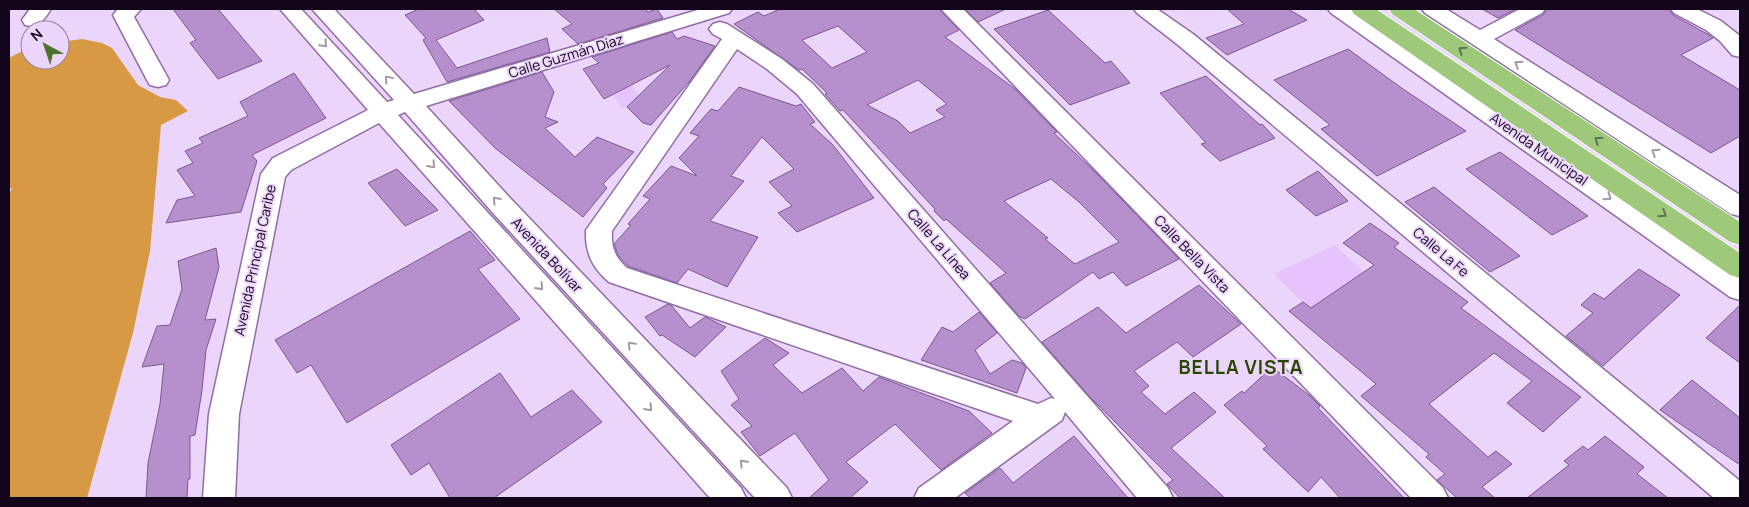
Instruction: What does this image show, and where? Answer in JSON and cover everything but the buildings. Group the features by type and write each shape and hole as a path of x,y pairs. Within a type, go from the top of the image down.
{"highway":[{"name":"Avenida Municipal","path":"1362,9 1740,267"},
{"path":"1400,9 1740,235"}],"street":[{"path":"131,9 123,15 158,80"},
{"name":"Avenida Bolívar","path":"290,9 384,111 730,498"},
{"name":"Avenida Bolívar","path":"322,9 355,42 508,213 776,498"},
{"name":"Calle Bella Vista","path":"951,9 1432,498"},
{"name":"Calle La Fe","path":"1144,9 1185,39 1737,498"},
{"name":"Avenida Municipal","path":"1338,9 1740,289"},
{"path":"1432,9 1740,207"},
{"path":"1479,39 1535,9"},
{"path":"1681,9 1716,26 1733,40 1740,50"},
{"name":"Calle Guzmán Díaz","path":"410,104 703,11"},
{"name":"Calle La Línea","path":"703,11 734,38 785,70 805,89 1018,334 1157,498"},
{"path":"734,38 599,230 598,248 602,260 618,275 1039,418"},
{"name":"Avenida Principal Caribe","path":"219,498 218,485 224,414 273,174 282,164 384,111 410,104"},
{"path":"930,498 1039,418 1071,398"}],"shaded area":[{"path":"82,39 102,43 112,48 138,85 160,97 176,100 188,111 161,125 150,251 133,333 87,498 9,498 9,193 12,189 9,187 9,58 20,52 20,70 70,70 70,41"},
{"path":"616,62 643,102 622,108 596,69"},
{"path":"1335,245 1431,334 1368,368 1274,274"}],"district":[{"name":"BELLA VISTA","path":"1241,367"}]}
